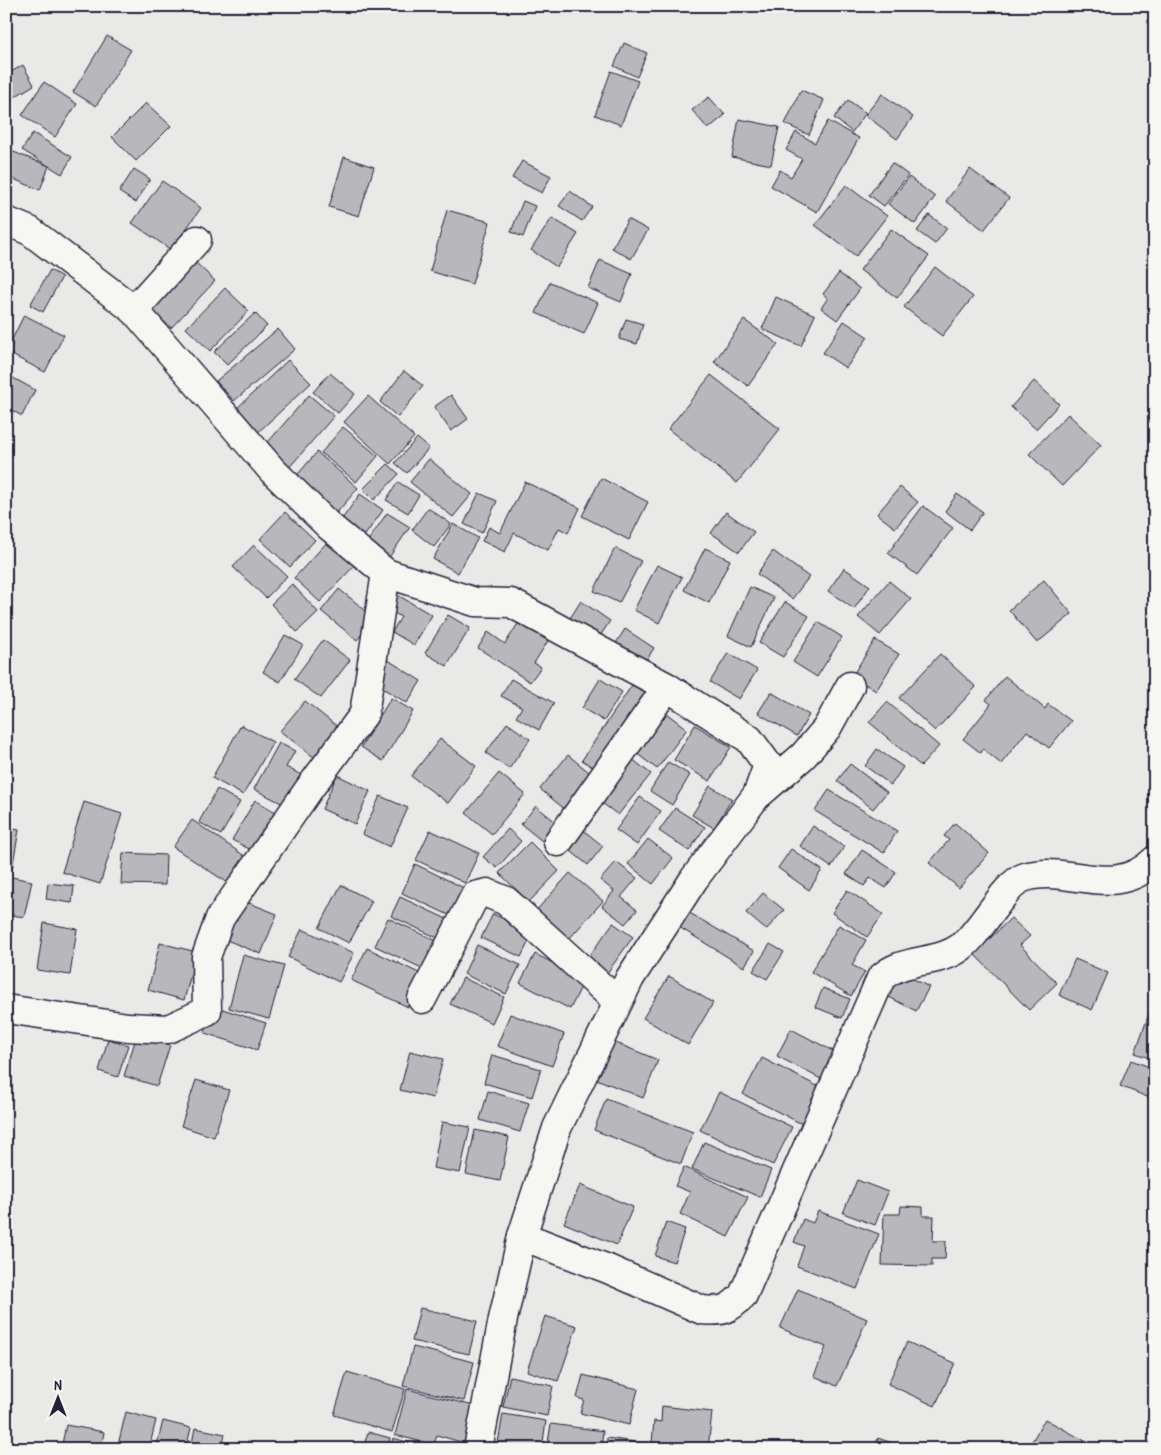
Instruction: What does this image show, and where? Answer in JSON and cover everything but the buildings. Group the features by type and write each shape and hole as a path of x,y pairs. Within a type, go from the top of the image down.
{"street":[{"path":"6,221 30,230 134,310 272,470 329,526 386,573 475,602 512,603 667,686 749,739 768,765 757,795"},
{"path":"134,310 197,240"},
{"path":"6,1010 128,1028 168,1029 206,1011 206,957 220,918 308,789 364,714 386,573"},
{"path":"558,842 667,686"},
{"path":"478,1449 522,1236 557,1128 618,1002 630,978 694,879 757,795 803,756 828,728 850,686"},
{"path":"522,1236 608,1268 702,1310 718,1312 732,1307 743,1295 881,978 898,966 926,961 961,947 986,921 1009,888 1023,878 1045,874 1102,880 1122,880 1142,872 1155,860"},
{"path":"422,999 475,896 488,893 506,902 618,1002"}]}
